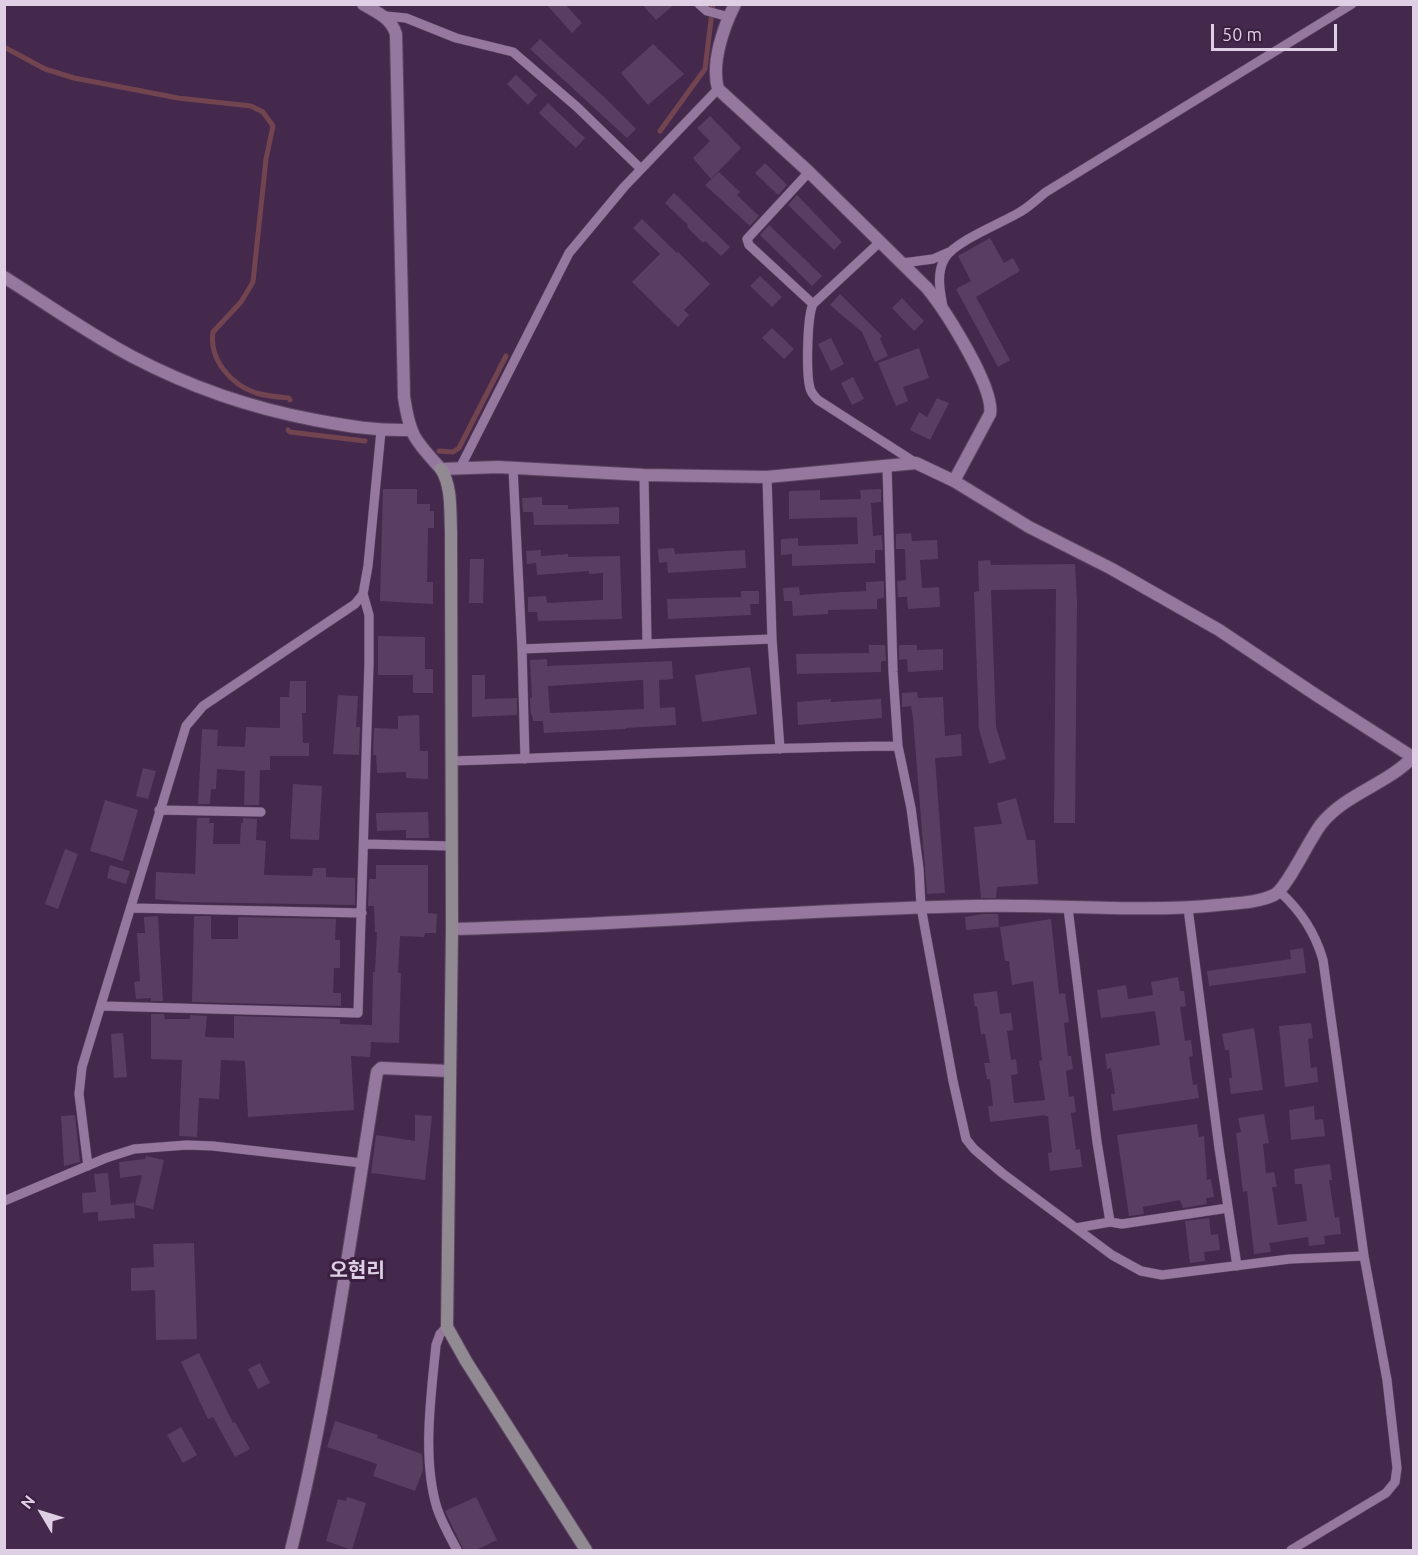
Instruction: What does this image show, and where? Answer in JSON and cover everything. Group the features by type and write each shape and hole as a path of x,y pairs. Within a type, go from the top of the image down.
{"street":[{"path":"363,4 385,16 391,22 396,34 404,397 410,430 416,441 446,476 450,506 452,930 447,1327 460,1352 586,1551"},
{"path":"735,4 723,16 716,75 718,88 903,263 943,307 977,370 991,402 991,409 987,423 954,481"},
{"path":"4,278 126,353 210,392 274,411 381,431 410,430"},
{"path":"441,469 513,468 644,475 767,477 916,464 954,481 1029,527 1112,569 1225,634 1316,696 1413,757 1395,773 1354,795 1331,813 1313,835 1280,892 1260,900 1188,908 1068,908 1010,905 921,907 452,930"},
{"path":"291,1551 329,1377 379,1069 449,1071"}],"lane":[{"path":"699,4 723,16"},
{"path":"903,263 933,259 949,252 1023,210 1046,192 1352,4"},
{"path":"385,16 406,18 456,38 513,52 577,107 641,170"},
{"path":"460,468 562,264 594,222 718,88"},
{"path":"809,172 750,234 747,242 813,304"},
{"path":"880,242 813,304 810,316 809,359 811,392 818,400 916,464"},
{"path":"943,307 940,271 949,252"},
{"path":"102,1006 358,1013 369,663 369,615 363,594 368,566 381,431"},
{"path":"894,449 896,456 890,466 893,672 898,746 914,826 921,907 966,1139 984,1158 1121,1261 1152,1274 1172,1275 1309,1257 1364,1256"},
{"path":"513,468 525,759"},
{"path":"644,475 647,643"},
{"path":"767,477 772,639 780,748"},
{"path":"88,1166 80,1078 183,734 195,713 349,609 363,594"},
{"path":"522,649 772,639"},
{"path":"451,761 780,748 898,746"},
{"path":"159,810 261,812"},
{"path":"364,844 451,846"},
{"path":"1280,892 1297,908 1309,925 1323,960 1364,1256 1387,1380 1396,1446 1396,1476 1391,1488 1381,1497 1291,1551"},
{"path":"132,908 362,913"},
{"path":"1068,908 1097,1142 1110,1222"},
{"path":"1188,908 1237,1266"},
{"path":"4,1201 124,1151 187,1145 213,1146 362,1163"},
{"path":"1076,1228 1110,1222 1115,1225 1228,1208"},
{"path":"447,1327 440,1334 436,1345 430,1430 430,1476 439,1514 457,1551"}],"building":[{"path":"546,4 565,4 582,23 572,33"},
{"path":"642,4 675,4 656,20"},
{"path":"540,39 636,129 627,138 530,49"},
{"path":"653,44 684,74 648,105 621,73"},
{"path":"516,75 537,95 528,105 507,84"},
{"path":"548,103 585,138 576,148 539,113"},
{"path":"710,116 741,148 711,179 693,158 710,141 697,128"},
{"path":"765,163 787,185 778,195 755,173"},
{"path":"719,172 740,192 737,195 759,216 750,226 705,185"},
{"path":"674,193 730,247 721,256 705,241 703,243 665,203"},
{"path":"797,195 842,242 834,250 788,205"},
{"path":"642,219 710,284 684,310 689,315 678,327 632,282 660,254 633,228"},
{"path":"769,225 822,276 812,286 760,235"},
{"path":"990,238 1004,263 1013,258 1020,271 976,297 1010,360 998,367 956,289 971,281 958,256"},
{"path":"760,276 782,297 772,307 750,286"},
{"path":"840,294 882,336 880,339 888,356 875,362 862,332 830,305"},
{"path":"902,298 924,321 914,331 892,308"},
{"path":"772,328 794,349 784,359 762,338"},
{"path":"831,338 844,364 831,371 818,344"},
{"path":"919,348 929,378 903,387 908,401 896,406 878,363"},
{"path":"853,377 864,399 852,405 841,383"},
{"path":"937,398 949,403 930,440 910,430 919,412 927,417"},
{"path":"383,489 417,489 417,504 430,504 430,511 434,511 434,528 428,528 427,582 433,582 433,604 380,601"},
{"path":"881,489 881,502 871,503 873,536 882,535 883,550 875,550 875,563 792,566 792,554 781,555 781,539 798,538 798,546 858,544 857,517 789,519 789,491 820,490 820,500 861,499 860,490"},
{"path":"542,497 542,505 568,505 568,509 619,507 619,524 534,525 533,512 523,512 522,498"},
{"path":"911,533 912,541 937,540 938,559 920,560 922,588 939,587 940,607 908,609 907,597 898,597 897,581 906,580 905,549 896,549 896,534"},
{"path":"674,548 675,554 745,550 746,568 668,573 667,562 659,563 658,549"},
{"path":"541,550 541,556 568,554 568,557 620,556 622,619 538,621 537,612 528,612 528,597 546,596 547,603 603,600 603,573 589,574 589,571 537,575 536,563 527,564 526,551"},
{"path":"470,559 484,559 483,603 469,603"},
{"path":"990,560 991,565 1075,564 1077,601 1075,823 1054,823 1056,589 991,590 996,727 1006,759 989,764 979,729 974,592 979,591 978,561"},
{"path":"884,581 884,598 877,599 877,609 828,610 828,614 793,616 792,601 784,601 783,588 799,587 800,595 866,591 866,582"},
{"path":"741,591 759,591 759,604 750,604 751,615 668,619 667,599 741,597"},
{"path":"378,636 425,637 425,669 433,669 433,693 413,693 413,675 378,675"},
{"path":"869,645 885,645 886,661 881,661 881,672 797,674 796,654 869,653"},
{"path":"899,645 917,645 917,650 943,649 943,670 908,672 907,659 899,660"},
{"path":"547,659 547,666 672,661 673,679 659,680 660,708 675,707 676,725 544,733 543,721 533,721 531,715 530,660","holes":["643,680 644,709 550,713 548,686"]},
{"path":"750,667 757,714 702,722 695,675"},
{"path":"472,675 485,675 485,699 517,698 517,715 472,717"},
{"path":"290,681 306,681 306,713 302,713 303,743 309,743 309,756 270,756 270,770 260,770 259,805 244,805 245,771 217,769 216,789 211,789 210,804 198,804 202,729 218,730 217,746 245,747 246,727 280,728 280,697 289,697"},
{"path":"917,692 918,698 943,697 945,736 961,734 962,756 935,758 945,893 927,894 913,718 911,706 902,707 902,693"},
{"path":"338,695 358,696 356,727 360,727 359,755 333,754"},
{"path":"831,699 831,702 881,699 882,718 798,725 797,702"},
{"path":"419,715 420,751 428,751 428,779 406,778 406,772 377,773 376,755 373,755 374,728 398,729 398,716"},
{"path":"143,768 156,771 148,799 136,796"},
{"path":"293,784 322,786 319,840 290,839"},
{"path":"1016,798 1027,840 1035,840 1038,884 997,887 996,898 981,898 974,827 1002,824 997,803"},
{"path":"105,800 138,810 123,861 90,851"},
{"path":"428,812 429,838 406,838 406,830 377,831 376,813"},
{"path":"197,818 210,818 209,823 214,823 213,844 240,844 243,818 257,819 256,840 266,841 264,875 312,876 313,868 326,868 326,877 355,878 355,905 183,902 155,899 156,872 195,874"},
{"path":"65,849 78,854 58,909 45,904"},
{"path":"110,865 130,871 126,884 107,878"},
{"path":"376,865 428,865 428,913 437,914 436,933 425,933 424,937 400,936 399,1043 371,1042 370,1057 351,1056 354,1110 248,1117 245,1061 221,1060 219,1099 199,1098 197,1137 179,1136 182,1060 151,1059 151,1014 164,1014 165,1019 190,1019 190,1015 207,1016 205,1037 234,1038 234,1016 340,1019 340,1024 372,1025 373,972 375,972 377,932 375,932 374,906 368,906 369,879 376,879"},
{"path":"998,914 999,927 966,930 965,917"},
{"path":"158,916 163,1001 151,1001 151,998 136,999 134,982 140,981 137,933 145,933 144,917"},
{"path":"194,916 211,916 211,939 238,939 238,917 336,919 335,940 340,940 340,968 334,968 333,993 341,993 341,1006 192,1002"},
{"path":"1051,919 1059,994 1065,993 1069,1022 1064,1023 1068,1056 1071,1056 1073,1069 1066,1071 1069,1097 1074,1096 1076,1112 1071,1113 1076,1150 1080,1149 1082,1167 1050,1171 1048,1153 1052,1152 1048,1116 990,1122 988,1106 993,1106 990,1079 987,1079 984,1063 990,1063 985,1034 981,1034 973,994 997,991 1000,1014 1011,1013 1013,1030 1007,1031 1011,1060 1016,1059 1018,1074 1011,1075 1014,1103 1045,1100 1039,1061 1042,1060 1033,981 1012,985 1009,961 1005,961 1000,927"},
{"path":"1303,948 1306,973 1209,986 1207,971 1291,959 1290,950"},
{"path":"1178,977 1180,991 1184,991 1186,1006 1180,1007 1185,1041 1191,1040 1193,1056 1189,1057 1193,1085 1197,1084 1199,1098 1113,1111 1111,1094 1115,1094 1111,1068 1107,1069 1105,1054 1160,1045 1155,1011 1101,1018 1097,990 1126,985 1128,999 1153,995 1151,982"},
{"path":"1311,1023 1313,1038 1308,1039 1311,1068 1317,1067 1318,1082 1285,1087 1279,1026"},
{"path":"1254,1028 1263,1090 1231,1094 1229,1050 1225,1050 1222,1034"},
{"path":"123,1033 127,1077 114,1078 111,1034"},
{"path":"1314,1106 1315,1120 1323,1119 1325,1136 1291,1140 1289,1110"},
{"path":"1264,1114 1269,1143 1263,1144 1266,1173 1274,1172 1277,1187 1272,1187 1278,1225 1307,1221 1302,1184 1295,1184 1294,1169 1330,1164 1332,1180 1329,1180 1335,1218 1339,1217 1341,1234 1324,1236 1325,1244 1309,1246 1308,1237 1269,1243 1271,1252 1254,1254 1247,1191 1243,1192 1236,1133 1241,1132 1238,1118"},
{"path":"75,1115 80,1162 64,1166 61,1116"},
{"path":"415,1115 432,1116 425,1180 371,1173 376,1135 415,1141"},
{"path":"1197,1124 1199,1137 1204,1136 1207,1180 1211,1179 1214,1197 1206,1198 1207,1204 1183,1208 1180,1200 1143,1207 1144,1214 1129,1216 1117,1135"},
{"path":"146,1156 164,1160 153,1209 135,1205 142,1175 120,1178 119,1162 145,1159"},
{"path":"108,1173 111,1205 134,1203 135,1218 98,1221 98,1212 83,1213 82,1193 96,1192 94,1174"},
{"path":"1209,1218 1211,1235 1218,1234 1220,1250 1204,1252 1205,1261 1190,1263 1185,1221"},
{"path":"194,1243 197,1339 156,1340 155,1290 131,1291 131,1268 154,1267 153,1244"},
{"path":"199,1353 233,1423 235,1422 250,1449 235,1457 213,1417 208,1419 181,1362"},
{"path":"260,1363 270,1383 258,1389 248,1369"},
{"path":"335,1421 378,1435 377,1438 422,1454 423,1470 415,1491 373,1476 377,1464 327,1447"},
{"path":"181,1427 197,1455 183,1463 167,1435"},
{"path":"347,1497 366,1503 352,1550 326,1541 338,1499 346,1501"},
{"path":"476,1497 497,1540 474,1551 464,1551 445,1511"}],"waterway":[{"path":"660,131 705,69 713,4"},
{"path":"4,47 45,69 74,78 178,98 251,106 263,112 273,126 266,159 253,282 241,302 213,332 213,342 218,361 230,377 256,393 290,400"},
{"path":"439,451 453,452 459,448 506,356"},
{"path":"288,430 365,441"}],"district":[{"name":"오현리","path":"357,1270"}]}
